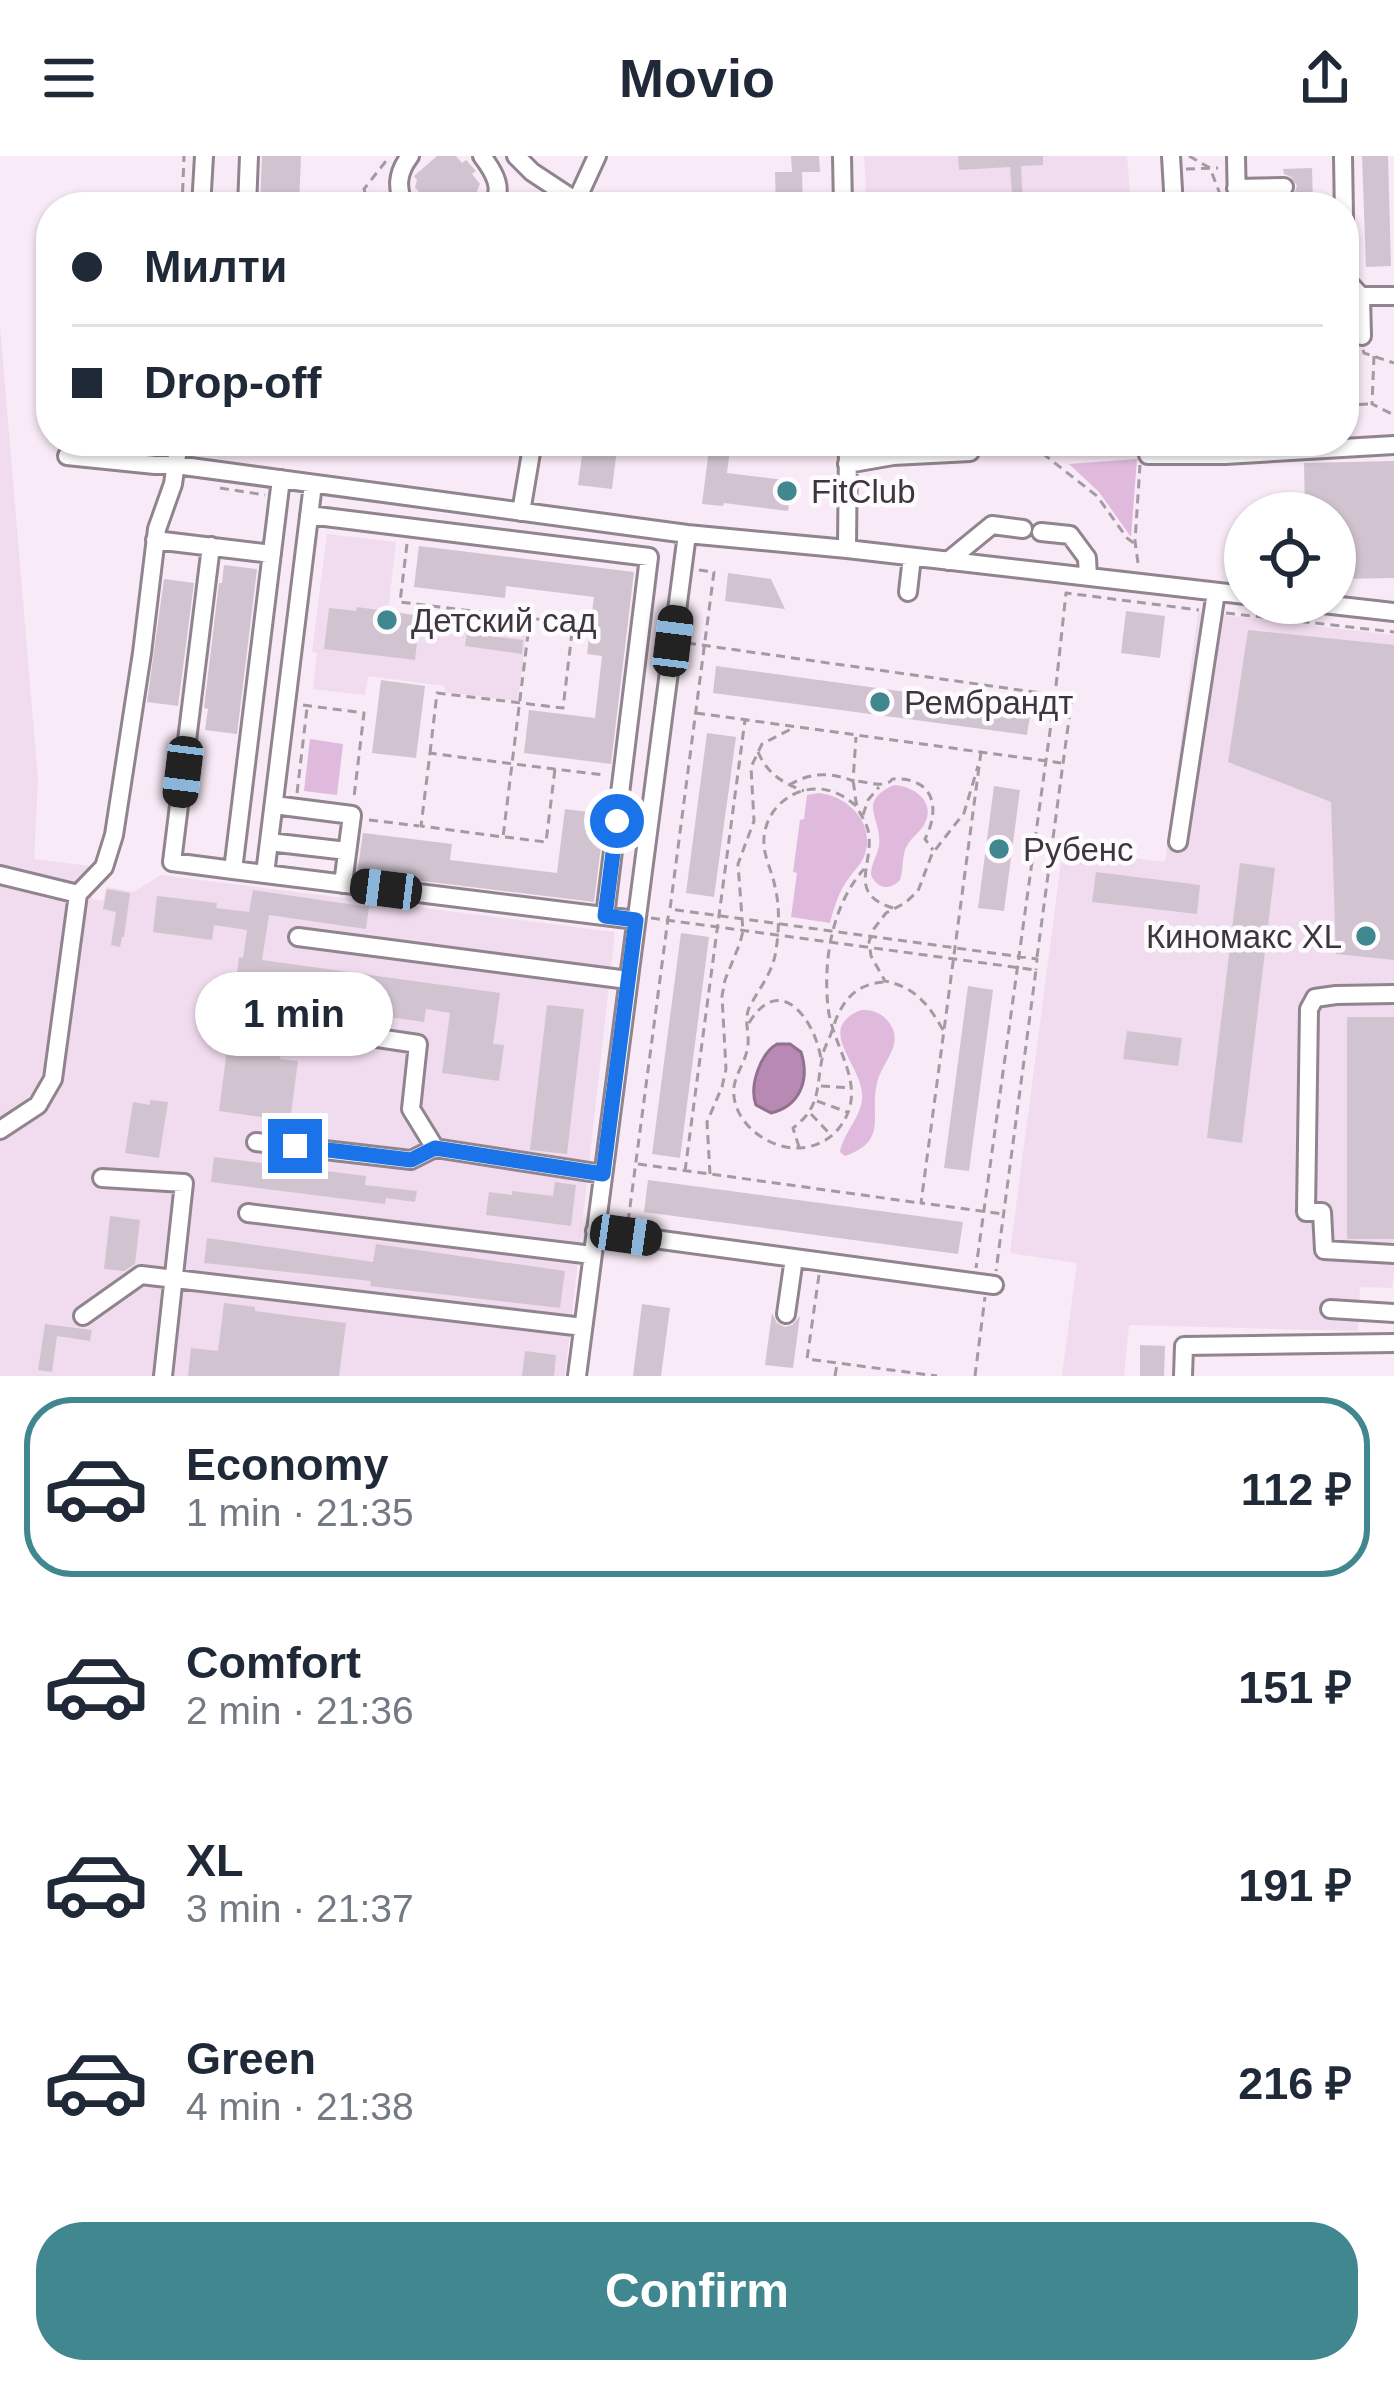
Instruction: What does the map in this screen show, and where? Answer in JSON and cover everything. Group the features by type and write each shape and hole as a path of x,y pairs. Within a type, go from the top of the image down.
{"street":[{"path":"202,192 204,156"},
{"path":"248,192 249,156"},
{"path":"400,192 398,178 410,156"},
{"path":"482,156 498,192"},
{"path":"516,156 559,192"},
{"path":"580,192 597,156"},
{"path":"842,156 843,192"},
{"path":"1343,156 1344,192"},
{"path":"1233,192 1236,162"},
{"path":"1262,192 1284,187"},
{"path":"1359,306 1361,296 1394,296"},
{"path":"1359,447 1394,445"},
{"path":"67,456 176,465 687,534 1224,593"},
{"path":"0,1130 38,1105 53,1079 78,894 104,867 114,835 155,540 177,456"},
{"path":"521,512 530,456"},
{"path":"847,549 848,456"},
{"path":"848,464 893,456"},
{"path":"233,870 281,479"},
{"path":"266,874 314,484"},
{"path":"309,515 649,557 605,916"},
{"path":"948,561 992,525 1070,536 1087,558 1088,577"},
{"path":"577,1376 687,534"},
{"path":"155,540 211,546 243,559 272,554"},
{"path":"211,546 172,862 636,918"},
{"path":"908,592 912,556"},
{"path":"1178,842 1216,592"},
{"path":"1356,608 1394,612"},
{"path":"274,805 352,816 344,884"},
{"path":"269,842 347,851"},
{"path":"0,875 78,894"},
{"path":"298,937 628,980"},
{"path":"1394,994 1336,994 1315,998 1309,1009 1306,1212 1322,1212 1324,1250 1394,1254"},
{"path":"297,1026 418,1044 412,1109 435,1148"},
{"path":"256,1142 411,1160 435,1148 603,1174"},
{"path":"102,1178 184,1183 163,1376"},
{"path":"248,1213 592,1256"},
{"path":"595,1231 985,1283"},
{"path":"786,1314 794,1258"},
{"path":"83,1316 141,1275 583,1327"},
{"path":"1330,1309 1394,1313"},
{"path":"1183,1376 1184,1346 1394,1343"}],"path":[{"path":"183,192 184,156"},
{"path":"1189,156 1210,168 1227,192"},
{"path":"365,192 386,161"},
{"path":"1172,163 1210,168 1236,162"},
{"path":"1372,404 1374,356"},
{"path":"1359,404 1372,404 1394,415"},
{"path":"1046,456 1096,496 1126,538 1136,544"},
{"path":"1138,563 1140,456"},
{"path":"409,527 400,602 573,624 562,708 437,693 421,826"},
{"path":"626,1235 714,572 699,571"},
{"path":"975,1376 985,1283 984,1211 1066,593 1394,632"},
{"path":"503,837 530,619"},
{"path":"673,641 1071,701 1004,1214 985,1283"},
{"path":"286,703 364,713 352,816 546,842 555,769"},
{"path":"295,808 307,706"},
{"path":"695,713 1063,763"},
{"path":"685,1171 745,720"},
{"path":"710,1174 707,1122 726,1069 722,996 743,931 738,864 754,825 750,774 757,750 796,727"},
{"path":"856,735 856,806"},
{"path":"757,750 767,768 789,785 828,790 856,806 869,838 864,880 870,894 893,908"},
{"path":"885,982 872,963 871,936 880,918 918,891 934,851 964,813 981,752"},
{"path":"921,1203 981,752"},
{"path":"430,754 622,778"},
{"path":"789,785 815,774 880,786 900,779 916,783 935,810 925,840 934,851"},
{"path":"828,790 834,775"},
{"path":"863,815 880,786"},
{"path":"804,790 777,806 764,831 764,849 777,893 777,935 772,965 749,1009 746,1055 734,1088 738,1113 772,1143 800,1148 820,1143 848,1113 852,1088 832,1030 826,975 830,942 847,896 864,869"},
{"path":"670,909 1037,958"},
{"path":"636,918 1036,970"},
{"path":"800,1148 794,1128 810,1112 821,1060 839,1009 849,996 865,985 905,986 923,999 944,1031"},
{"path":"747,1028 767,1003 788,1002 808,1021 821,1060"},
{"path":"819,1085 852,1088"},
{"path":"815,1100 848,1113"},
{"path":"810,1112 831,1136"},
{"path":"636,1164 1004,1214"},
{"path":"820,1261 807,1359 938,1376"},
{"path":"836,1376 837,1363"},
{"path":"874,1376 875,1368"}],"shaded area":[{"path":"864,156 1127,156 1130,192 866,192"},
{"path":"0,325 38,780 34,859 90,866 92,899 103,901 106,887 134,892 161,875 615,932 565,1376 0,1376"},
{"path":"1137,459 1131,537 1099,492 1069,464"},
{"name":"Детский сад","path":"327,534 396,542 388,611 527,629 518,701 368,676 365,695 313,689 317,653 312,652"},
{"path":"1198,612 1224,615 1224,624 1300,624 1394,635 1392,1288 1360,1287 1358,1331 1129,1325 1124,1376 1062,1376 1077,1263 1010,1253 1062,855 1066,850 1165,862"},
{"path":"310,739 343,744 337,795 304,791"},
{"path":"894,785 909,788 928,809 924,825 905,850 900,880 884,887 871,875 879,846 873,805 882,791"},
{"path":"807,795 840,799 857,813 867,843 830,923 791,917 800,820"},
{"path":"861,1010 881,1015 895,1036 877,1083 872,1135 859,1150 845,1156 840,1152 842,1145 862,1100 841,1028"},
{"path":"777,1044 790,1044 801,1052 804,1072 796,1098 771,1113 756,1105 754,1089 761,1063"}],"building":[{"path":"262,156 301,156 300,192 261,192"},
{"path":"437,156 456,156 476,171 472,174 480,184 478,192 419,192 414,176"},
{"path":"791,156 819,156 820,172 802,172 803,192 776,192 775,172 792,172"},
{"path":"958,156 1043,156 1043,165 1021,166 1022,192 1012,192 1010,167 959,170"},
{"path":"1362,156 1388,156 1391,266 1366,267"},
{"path":"1312,168 1313,192 1295,192 1297,186 1283,169"},
{"path":"582,456 616,456 612,489 578,485"},
{"path":"708,456 729,456 727,473 792,481 788,511 702,504"},
{"path":"1394,461 1394,578 1356,579 1356,492 1305,492 1304,463"},
{"path":"419,546 634,572 611,764 524,753 529,710 595,718 602,656 587,654 594,597 506,586 505,598 414,587"},
{"path":"224,565 257,569 237,734 205,730"},
{"path":"728,573 771,579 785,609 725,601"},
{"path":"164,579 194,583 178,706 147,702"},
{"path":"357,607 420,616 415,660 324,649 329,608 356,611"},
{"path":"1126,611 1165,616 1160,658 1121,653"},
{"path":"1248,630 1394,645 1394,960 1336,954 1331,802 1228,762"},
{"path":"467,633 523,640 522,654 465,646"},
{"name":"Рембрандт","path":"716,666 1031,709 1027,735 713,693"},
{"path":"381,680 425,686 416,758 372,753"},
{"path":"707,733 736,737 714,897 686,893"},
{"name":"Рубенс","path":"994,786 1020,790 1004,911 978,908"},
{"path":"565,809 605,814 594,902 357,873 363,833 452,844 450,860 557,873"},
{"path":"1240,863 1275,868 1242,1143 1207,1138"},
{"path":"1096,872 1200,885 1197,914 1092,902"},
{"path":"107,889 130,893 120,947 111,945 116,912 103,909"},
{"path":"253,890 369,907 366,929 269,915 262,960 500,993 493,1044 504,1045 499,1081 442,1073 450,1013 426,1009 424,1022 288,1003 280,1059 298,1061 290,1121 219,1111 239,957 243,958 247,930 214,925 212,940 153,932 157,896 249,912"},
{"path":"681,933 709,937 680,1158 652,1154"},
{"path":"968,986 993,990 969,1171 944,1168"},
{"path":"547,1005 584,1009 567,1154 530,1150"},
{"path":"1347,1017 1394,1017 1394,1239 1347,1239"},
{"path":"1127,1031 1182,1038 1178,1066 1123,1059"},
{"path":"150,1100 168,1102 159,1158 125,1153 133,1102 150,1105"},
{"path":"214,1157 366,1176 365,1185 417,1191 415,1202 386,1198 385,1204 211,1182"},
{"path":"648,1180 963,1222 958,1254 644,1212"},
{"path":"555,1182 576,1185 571,1226 486,1215 489,1192 553,1196"},
{"path":"110,1216 140,1220 135,1264 124,1271 104,1269"},
{"path":"207,1238 373,1262 376,1244 565,1271 560,1308 204,1263"},
{"path":"224,1303 346,1323 339,1376 188,1376 191,1348 218,1351"},
{"path":"642,1304 670,1308 661,1376 633,1376"},
{"path":"772,1313 785,1327 800,1316 793,1368 765,1365"},
{"path":"45,1324 92,1330 90,1341 57,1336 52,1372 38,1370"},
{"path":"1140,1345 1165,1346 1164,1376 1140,1376"},
{"path":"525,1351 556,1355 554,1376 522,1376"}],"place":[{"name":"FitClub","path":"787,491"},
{"name":"Детский сад","path":"387,620"},
{"name":"Рембрандт","path":"880,702"},
{"name":"Рубенс","path":"999,849"},
{"name":"Киномакс XL","path":"1366,936"}],"route":[{"path":"295,1146 411,1160 435,1148 603,1174 636,920 605,916 617,821"}]}
